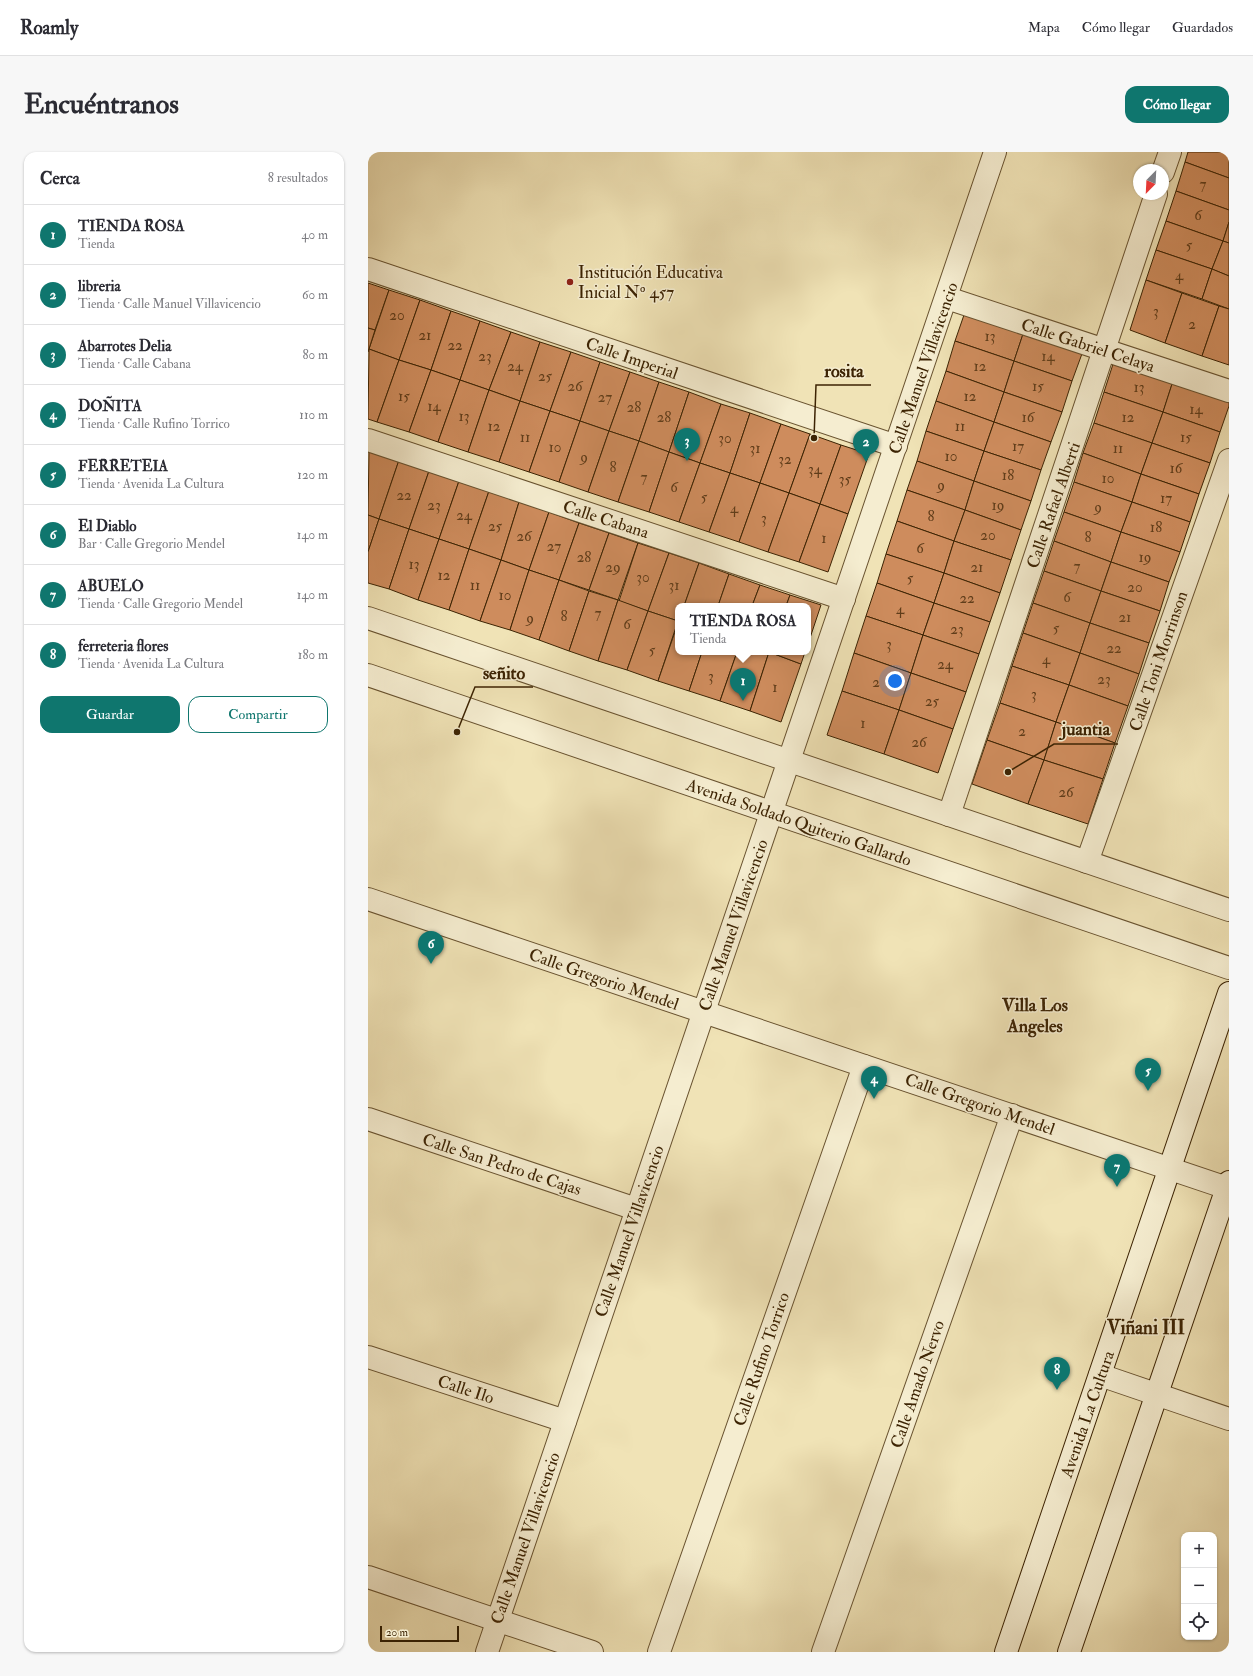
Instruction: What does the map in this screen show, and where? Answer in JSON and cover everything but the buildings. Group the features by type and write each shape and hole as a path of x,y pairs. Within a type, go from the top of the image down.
{"street":[{"name":"Calle Manuel Villavicencio","path":"486,1652 947,298 995,152"},
{"path":"1166,164 1170,152"},
{"name":"Calle Rafael Alberti","path":"949,815 1154,200"},
{"name":"Calle Imperial","path":"368,269 896,446"},
{"name":"Calle Gabriel Celaya","path":"947,298 1229,391"},
{"name":"Calle Cabana","path":"368,440 844,599"},
{"name":"Calle Toni Morrinson","path":"1087,862 1229,460"},
{"path":"368,618 1229,910"},
{"name":"Avenida Soldado Quiterio Gallardo","path":"368,675 1229,968"},
{"name":"Calle Gregorio Mendel","path":"368,900 1170,1168 1228,1185"},
{"name":"Avenida La Cultura","path":"1006,1652 1229,993"},
{"name":"Calle Rufino Torrico","path":"658,1652 864,1066"},
{"name":"Calle Amado Nervo","path":"823,1652 1012,1115"},
{"name":"Calle San Pedro de Cajas","path":"368,1119 636,1209"},
{"path":"1069,1652 1228,1185"},
{"name":"Calle Ilo","path":"368,1357 565,1421"},
{"path":"1100,1375 1229,1419"},
{"path":"368,1577 592,1652"}],"place":[{"name":"Institución Educativa Inicial Nº 457","path":"570,282"},
{"name":"rosita","path":"814,438"},
{"name":"Abarrotes Delia","path":"687,461"},
{"name":"libreria","path":"866,462"},
{"name":"TIENDA ROSA","path":"743,701"},
{"name":"señito","path":"457,732"},
{"name":"juantia","path":"1008,772"},
{"name":"El Diablo","path":"431,964"},
{"name":"FERRETEIA","path":"1148,1091"},
{"name":"DOÑITA","path":"874,1099"},
{"name":"ABUELO","path":"1117,1187"},
{"name":"ferreteria flores","path":"1057,1390"}],"district":[{"name":"Villa Los Angeles","path":"1035,1015"},
{"name":"Viñani III","path":"1146,1327"}]}
